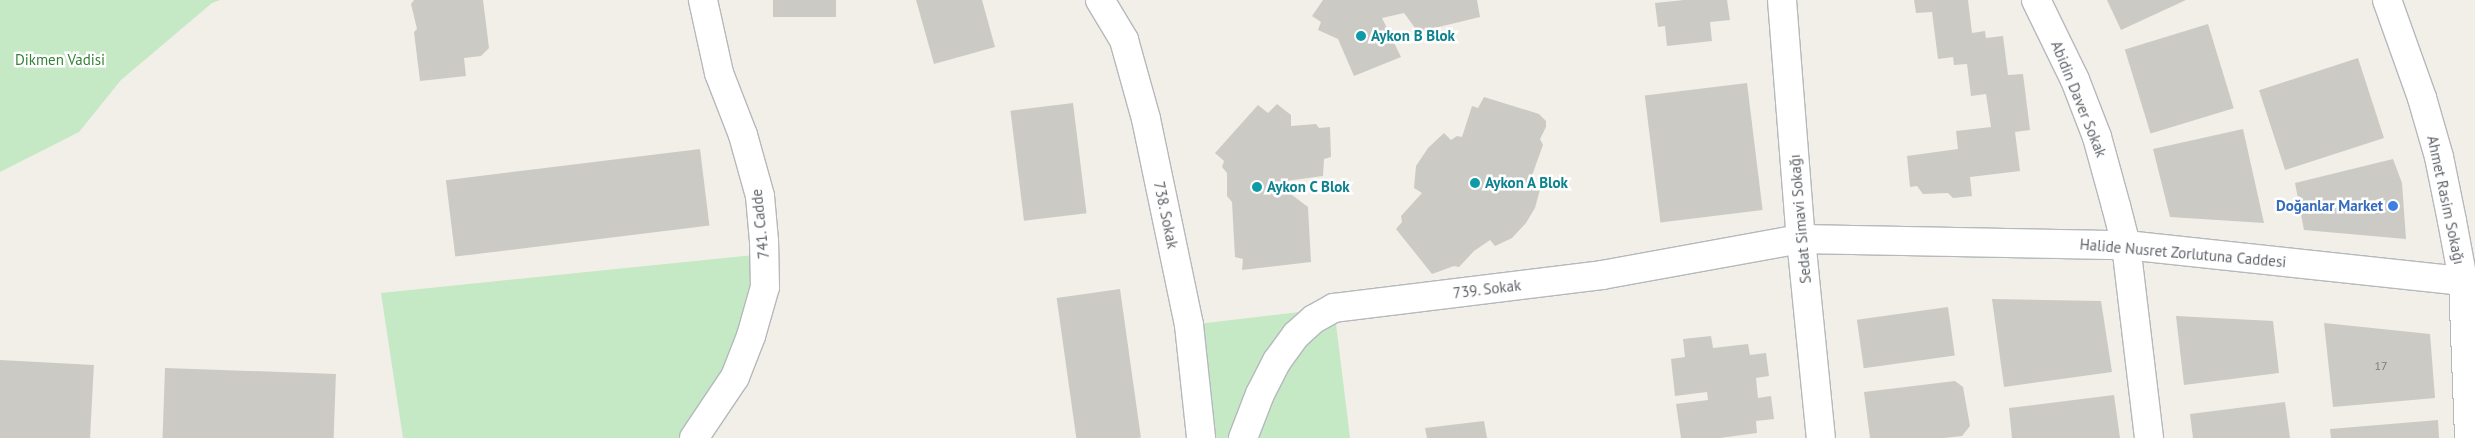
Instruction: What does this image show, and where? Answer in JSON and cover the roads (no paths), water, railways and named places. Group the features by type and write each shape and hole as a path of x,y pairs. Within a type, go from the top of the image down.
{"street":[{"name":"741. Cadde","path":"694,438 735,377 751,336 765,287 764,241 760,196 743,135 719,73 703,0"},
{"name":"738. Sokak","path":"1100,0 1124,40 1146,119 1189,325 1201,438"},
{"name":"Sedat Simavi Sokağı","path":"1782,0 1801,239 1821,438"},
{"name":"Abidin Daver Sokak","path":"2036,0 2075,80 2097,137 2126,245 2149,438"},
{"name":"Ahmet Rasim Sokağı","path":"2387,0 2422,98 2439,157 2469,281 2469,438"},
{"name":"Halide Nusret Zorlutuna Caddesi","path":"1801,239 2126,245 2469,281"},
{"name":"739. Sokak","path":"1243,438 1260,394 1277,361 1296,335 1314,319 1334,308 1602,275 1801,239"}],"place":[{"name":"Aykon B Blok","path":"1361,36"},
{"name":"Aykon A Blok","path":"1475,183"},
{"name":"Aykon C Blok","path":"1257,187"},
{"name":"Doğanlar Market","path":"2393,206"}],"park label":[{"name":"Dikmen Vadisi","path":"60,60"}]}
